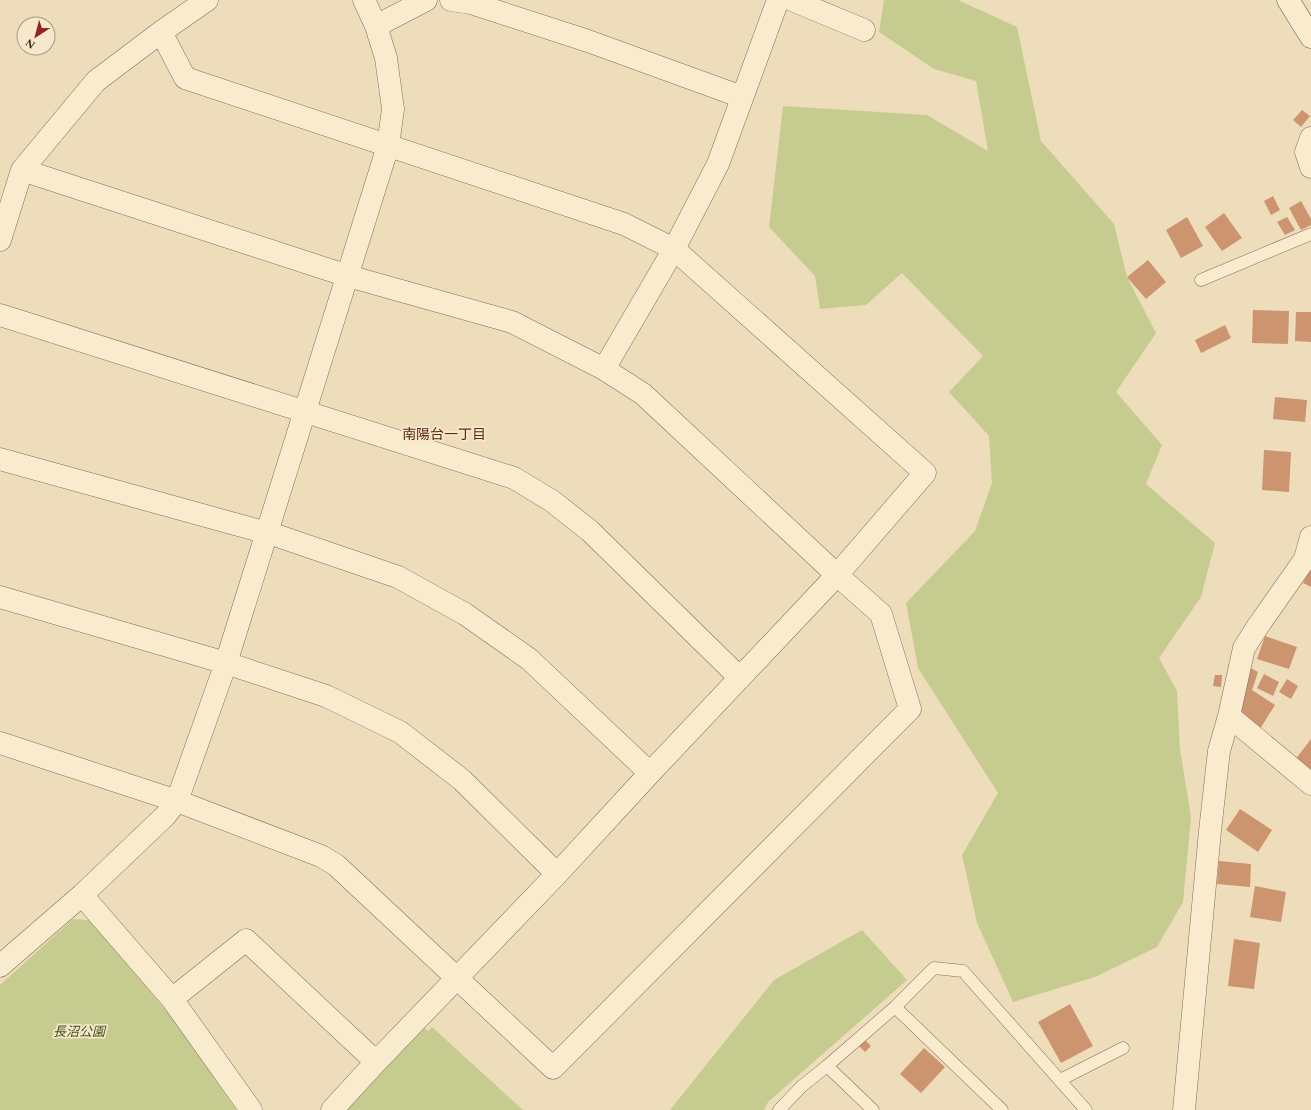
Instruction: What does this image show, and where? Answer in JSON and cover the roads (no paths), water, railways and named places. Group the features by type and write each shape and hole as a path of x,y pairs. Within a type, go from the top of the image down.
{"street":[{"path":"0,240 22,170 96,81 161,32 207,0"},
{"path":"0,966 82,895 165,816 177,801 226,663 388,146 393,108 386,58 376,26 364,0"},
{"path":"376,26 426,0"},
{"path":"451,0 471,3 588,41 742,97"},
{"path":"604,369 674,248 718,164 778,0"},
{"path":"792,0 864,30"},
{"path":"1288,0 1311,37"},
{"path":"161,32 185,78 624,224 674,248 926,473 837,575 557,874 456,978 332,1110"},
{"path":"1311,138 1306,152 1311,167"},
{"path":"0,743 177,801 321,856 336,865 553,1068 910,709 881,614 837,575 643,394 604,369 512,322 348,276 22,170"},
{"path":"0,315 514,478 552,501 590,531 740,678"},
{"path":"0,459 267,533 398,577 465,614 529,659 650,773"},
{"path":"1184,1110 1219,751 1229,716 1244,648 1305,559 1311,538"},
{"path":"0,597 226,663 326,696 400,732 462,780 557,874"},
{"path":"1229,716 1311,784"},
{"path":"82,895 172,1000 252,1110"},
{"path":"172,1000 246,940 376,1062"}],"lane":[{"path":"1201,280 1311,234"},
{"path":"779,1110 802,1086 895,1007 934,968 963,971 1086,1110"},
{"path":"895,1007 1002,1110"},
{"path":"1060,1080 1123,1048"},
{"path":"827,1066 874,1110"}],"district":[{"name":"南陽台一丁目","path":"444,434"}],"park label":[{"name":"長沼公園","path":"79,1031"}]}
